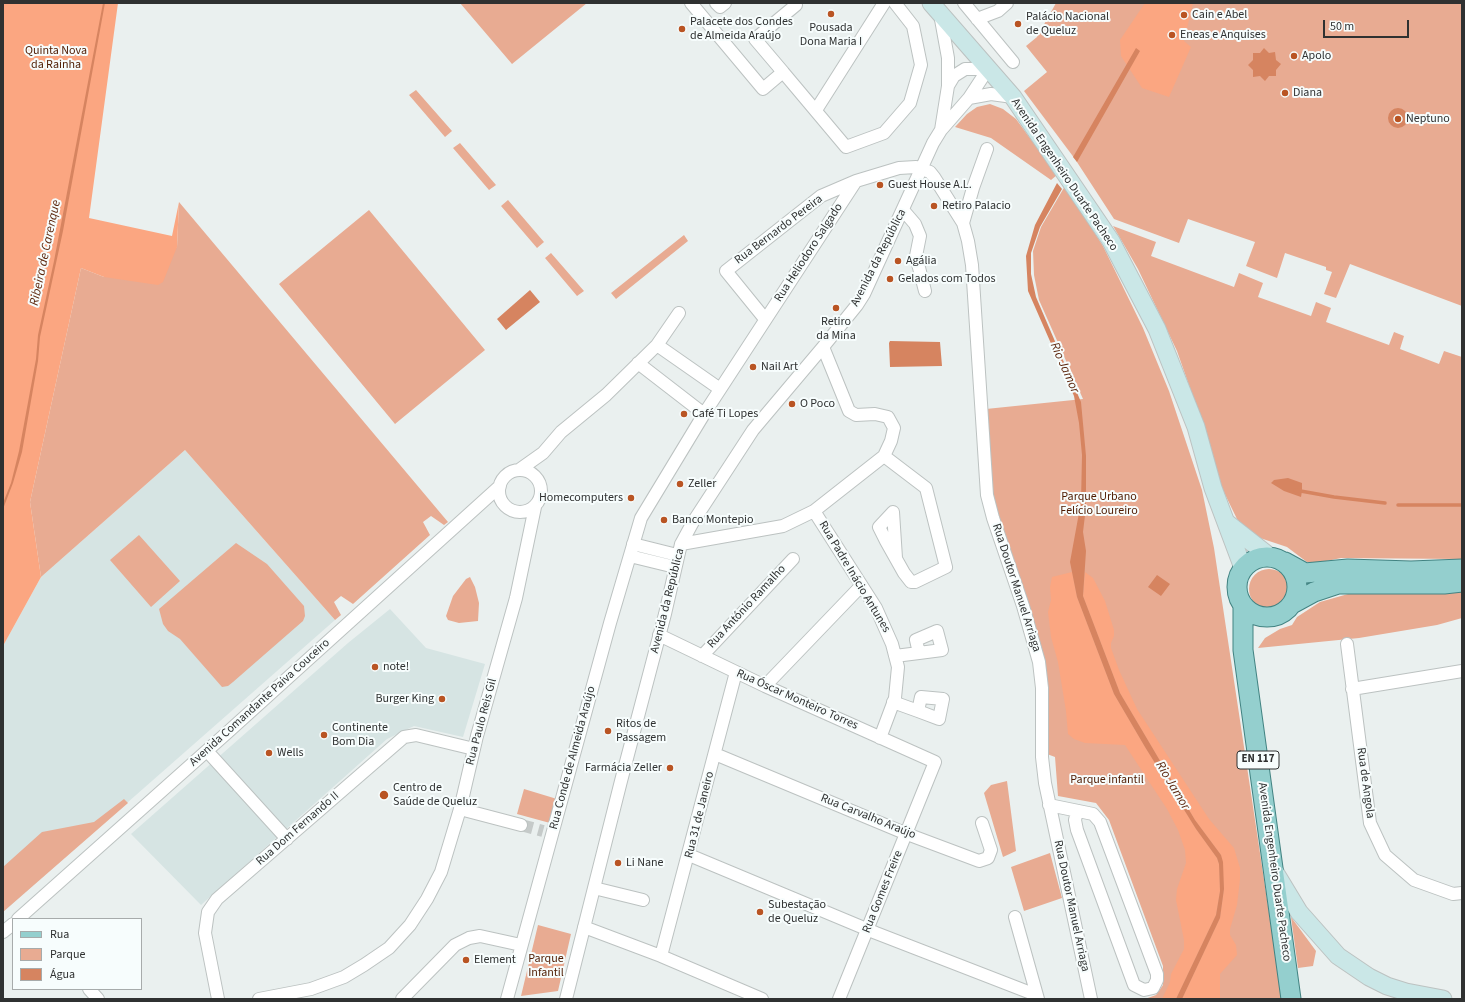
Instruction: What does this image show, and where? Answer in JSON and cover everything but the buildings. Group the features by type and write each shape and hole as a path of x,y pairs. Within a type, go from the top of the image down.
{"main road":[{"path":"1275,558 1289,565 1295,574 1298,584 1292,604"},
{"path":"1243,568 1255,559 1275,558 1305,573 1348,569 1411,571 1462,568"},
{"name":"EN 117","path":"1243,568 1238,577 1237,587 1238,596 1243,605"},
{"path":"1243,650 1252,634 1260,624 1314,592 1338,584 1444,584 1462,582"},
{"path":"1243,605 1257,615 1274,616"},
{"name":"Avenida Engenheiro Duarte Pacheco","path":"1243,605 1243,650 1292,999"}],"street":[{"path":"691,3 763,89 783,72"},
{"path":"716,3 720,7 725,3"},
{"path":"794,3 796,5 755,39 846,147 884,133 910,103 921,65 913,26 894,3"},
{"path":"816,110 884,3"},
{"path":"964,3 1013,62"},
{"path":"977,19 998,11 1007,3"},
{"path":"936,9 948,58 948,86 941,130"},
{"name":"Avenida Engenheiro Duarte Pacheco","path":"936,9 1013,97 1111,241 1157,329 1196,427 1214,488 1243,568"},
{"path":"948,86 954,76 965,69 988,68"},
{"path":"923,169 933,143 941,130 969,98 988,68"},
{"path":"969,98 990,94 1013,97"},
{"path":"964,223 973,188 987,149"},
{"path":"856,181 899,168 916,167 923,169 934,176 964,223"},
{"name":"Avenida da República","path":"566,999 678,555 693,522 753,430 823,347 864,294 902,210 923,169"},
{"name":"Rua Bernardo Pereira","path":"765,319 726,271 821,196 856,181"},
{"name":"Rua Heliodoro Salgado","path":"641,518 720,388 765,319 803,265 856,181"},
{"path":"902,210 915,224 920,236 916,256 924,290"},
{"name":"Rua Doutor Manuel Arriaga","path":"964,223 972,265 987,495 993,518 1023,606 1039,662 1043,717 1042,757 1049,805 1092,999"},
{"path":"504,505 499,493 500,486 507,475 519,470 543,453 561,432 606,394 657,345 679,313"},
{"path":"657,345 720,388"},
{"path":"630,556 678,555 783,526 814,510 884,456 892,441 894,428 888,417 875,414 856,415 849,411 823,347"},
{"path":"638,363 704,414"},
{"path":"538,480 543,453"},
{"path":"884,456 926,488 946,567 915,582 911,582 896,558"},
{"path":"515,512 529,511 535,507 542,494 538,480 533,474 519,470"},
{"name":"Avenida Comandante Paiva Couceiro","path":"22,918 480,502 500,486"},
{"path":"480,502 504,505 515,512 531,532"},
{"name":"Rua Paulo Reis Gil","path":"259,999 311,989 344,977 389,948 410,925 427,899 441,872 460,810 474,749 516,598 535,507"},
{"name":"Rua Padre Inácio Antunes","path":"814,510 886,628 895,656 898,667 894,702 880,738"},
{"name":"Rua Conde de Almeida Araújo","path":"507,999 548,832 641,518"},
{"path":"1226,522 1275,558"},
{"path":"633,544 678,555"},
{"name":"Rua António Ramalho","path":"702,656 793,559"},
{"path":"766,686 861,586"},
{"name":"Rua Óscar Monteiro Torres","path":"659,635 766,686 935,762"},
{"name":"Rua de Angola","path":"1347,644 1370,823 1385,855 1414,880 1453,894 1462,893"},
{"path":"895,656 919,653"},
{"path":"1352,689 1462,671"},
{"name":"Rua 31 de Janeiro","path":"661,956 690,855 736,672"},
{"path":"894,702 918,711"},
{"name":"Rua Dom Fernando II","path":"218,999 205,933 208,912 217,899 404,738 416,735 474,749"},
{"path":"207,751 287,839"},
{"name":"Rua Carvalho Araújo","path":"715,754 907,834 979,860 988,858 991,850 982,823"},
{"name":"Rua Gomes Freire","path":"840,999 935,762"},
{"path":"1049,805 1094,814 1100,822 1157,974 1157,980 1153,988 1144,990 1134,985 1077,830 1074,820 1077,811"},
{"path":"460,810 521,825"},
{"path":"690,855 867,930 1037,997"},
{"path":"1274,869 1302,916 1338,956 1369,977 1407,996 1443,999"},
{"path":"594,888 643,900"},
{"path":"1015,918 1037,997"},
{"path":"3,932 12,925"},
{"path":"584,927 661,956 762,999"},
{"path":"402,999 451,949 469,938 480,936 521,945"},
{"path":"90,990 98,999"}],"shaded area":[{"path":"185,450 335,620 3,912 3,646 41,577"},
{"path":"390,609 426,648 485,664 463,737 414,726 387,739 201,905 131,834 348,643"}],"green space":[{"name":"Quinta Nova da Rainha","path":"3,3 118,3 89,218 172,236 179,202 177,247 163,282 158,285 104,277 81,268 30,502 41,577 3,646"},
{"path":"460,3 587,3 512,64"},
{"path":"1056,3 1462,3 1462,306 1350,264 1336,298 1324,294 1332,272 1326,270 1326,267 1285,253 1277,278 1246,266 1255,242 1188,219 1179,243 1114,219 1075,159 1024,91 1047,72 1026,46 1037,37"},
{"path":"1145,3 1193,3 1184,41 1191,47 1169,97 1142,88 1121,56 1120,40"},
{"path":"416,90 452,131 445,137 409,95"},
{"path":"990,104 1003,109 1016,119 1057,175 1051,180 991,138 955,127 967,114 977,107"},
{"path":"460,143 496,185 489,190 453,148"},
{"name":"Parque Urbano Felício Loureiro","path":"1065,186 1103,246 1143,328 1169,391 1202,490 1214,548 1282,999 1145,999 1156,995 1163,985 1163,966 1109,820 1096,803 1058,796 1055,757 1047,754 1046,674 997,521 991,482 986,409 1083,399 1039,300 1034,275 1033,251 1041,227"},
{"path":"508,200 544,242 537,248 501,206"},
{"path":"179,202 448,522 444,525 431,516 423,522 430,535 353,604 341,596 334,602 341,615 335,620 185,450 41,577 30,502 81,268 104,277 177,247"},
{"path":"369,210 485,350 395,424 279,284"},
{"path":"1113,226 1156,242 1151,256 1234,287 1239,273 1263,283 1258,297 1311,316 1316,302 1331,308 1326,322 1389,345 1394,332 1404,336 1400,349 1439,364 1444,351 1462,357 1462,559 1341,558 1317,563 1307,562 1287,547 1257,537 1246,528 1237,519 1219,482 1210,445 1177,351 1138,269"},
{"path":"684,235 688,241 616,299 611,293"},
{"path":"551,253 584,291 577,296 545,258"},
{"path":"139,535 180,581 151,607 110,560"},
{"path":"236,543 267,564 304,606 305,616 303,621 233,682 228,686 222,687 180,639 168,631 163,624 159,609"},
{"path":"1269,569 1277,571 1283,575 1287,581 1289,589 1287,597 1283,603 1277,607 1269,609 1261,607 1255,603 1251,597 1249,589 1251,581 1255,575 1261,571"},
{"path":"1072,572 1077,597 1114,694 1145,747 1196,829 1217,858 1219,864 1220,891 1216,915 1176,999 1162,999 1170,982 1171,974 1184,949 1184,940 1176,900 1177,889 1186,863 1185,850 1178,830 1167,809 1125,745 1085,743 1074,739 1068,734 1058,662 1051,637 1048,612 1051,600 1050,587 1052,577"},
{"path":"1085,572 1093,578 1105,601 1114,630 1111,648 1119,670 1137,709 1209,819 1234,848 1240,868 1240,879 1237,905 1230,929 1230,935 1236,945 1237,955 1220,974 1220,999 1182,999 1220,918 1224,889 1221,855 1195,820 1120,693 1083,596"},
{"path":"470,577 475,587 479,603 478,621 459,623 448,620 446,616 453,596 466,579"},
{"path":"1355,592 1433,594 1462,592 1462,618 1437,625 1359,638 1258,648 1265,638 1280,629 1292,625 1297,617 1320,602"},
{"path":"1007,781 1016,851 1003,857 984,793 991,785"},
{"path":"524,789 557,799 550,823 517,814"},
{"path":"124,799 128,803 3,912 3,867 42,832 94,822"},
{"path":"1050,853 1062,898 1024,911 1011,867"},
{"path":"1291,917 1316,951 1313,966 1298,968"},
{"name":"Parque Infantil","path":"538,925 571,934 558,991 521,996"}],"water":[{"path":"103,3 105,3 63,231 40,337 38,361 22,452 13,483 3,509 3,503 11,483 19,451 36,359 38,335 54,261"},
{"path":"1136,48 1140,51 1077,162 1073,157"},
{"path":"1264,48 1269,53 1275,52 1276,60 1281,64 1276,70 1276,76 1269,76 1265,81 1260,76 1253,77 1253,70 1248,65 1253,60 1253,53 1260,53"},
{"path":"1398,108 1405,111 1408,118 1405,125 1398,128 1391,125 1388,118 1391,111"},
{"name":"Rio Jamor","path":"1057,183 1062,189 1040,227 1031,253 1031,274 1036,297 1081,402 1086,456 1086,507 1083,532 1086,551 1083,596 1120,693 1195,820 1221,855 1223,862 1224,889 1220,918 1182,999 1176,999 1216,915 1220,891 1219,864 1217,858 1196,829 1145,747 1114,694 1077,597 1070,562 1081,502 1082,455 1079,423 1074,396 1028,291 1026,256 1035,225"},
{"path":"530,290 540,302 506,330 497,319"},
{"path":"890,341 940,342 942,366 890,367"},
{"path":"1288,478 1302,483 1302,490 1296,489 1302,491 1301,497 1284,491 1271,483 1274,480"},
{"path":"1157,575 1170,584 1161,596 1148,587"}],"waterway":[{"path":"1295,490 1334,497 1385,503"},
{"path":"1398,505 1462,505"}],"tunnel":[{"path":"521,825 543,831"}],"place":[{"name":"Pousada Dona Maria I","path":"831,14"},
{"name":"Cain e Abel","path":"1184,15"},
{"name":"Palácio Nacional de Queluz","path":"1018,24"},
{"name":"Palacete dos Condes de Almeida Araújo","path":"682,29"},
{"name":"Eneas e Anquises","path":"1172,35"},
{"name":"Apolo","path":"1294,56"},
{"name":"Diana","path":"1285,93"},
{"name":"Neptuno","path":"1398,119"},
{"name":"Guest House A.L.","path":"880,185"},
{"name":"Retiro Palacio","path":"934,206"},
{"name":"Agália","path":"898,261"},
{"name":"Gelados com Todos","path":"890,279"},
{"name":"Retiro da Mina","path":"836,308"},
{"name":"Nail Art","path":"753,367"},
{"name":"O Poco","path":"792,404"},
{"name":"Café Ti Lopes","path":"684,414"},
{"name":"Zeller","path":"680,484"},
{"name":"Homecomputers","path":"631,498"},
{"name":"Banco Montepio","path":"664,520"},
{"name":"note!","path":"375,667"},
{"name":"Burger King","path":"442,699"},
{"name":"Ritos de Passagem","path":"608,731"},
{"name":"Continente Bom Dia","path":"324,735"},
{"name":"Wells","path":"269,753"},
{"name":"Farmácia Zeller","path":"670,768"},
{"name":"Centro de Saúde de Queluz","path":"384,795"},
{"name":"Li Nane","path":"618,863"},
{"name":"Subestação de Queluz","path":"760,912"},
{"name":"Element","path":"466,960"}],"water label":[{"name":"Ribeira de Carenque","path":"46,253"}],"park label":[{"name":"Parque infantil","path":"1107,780"}]}
